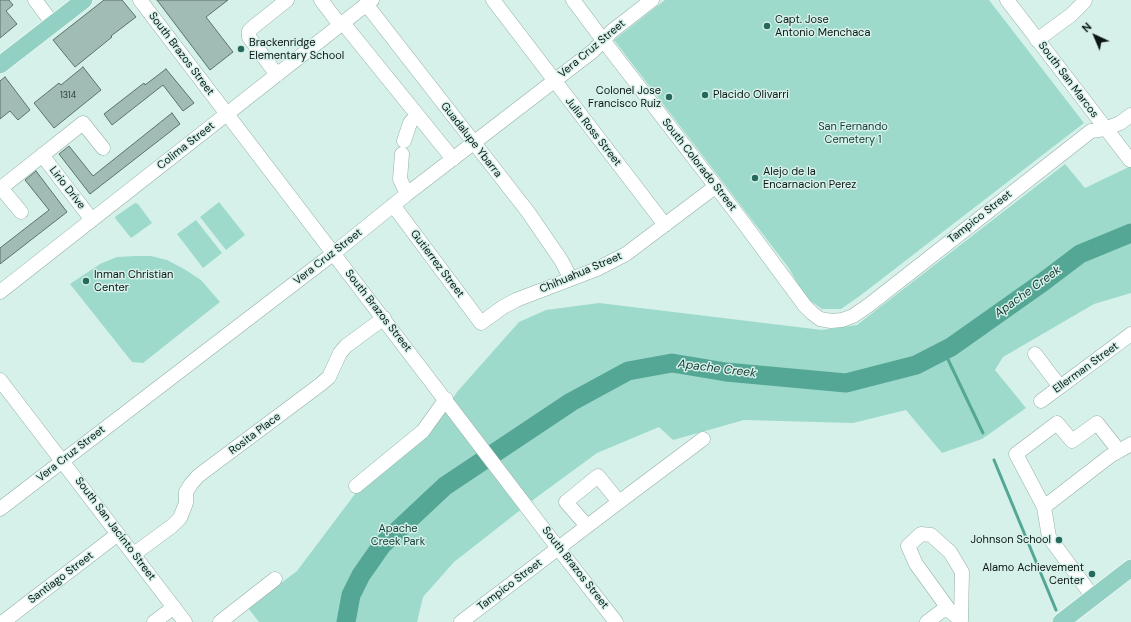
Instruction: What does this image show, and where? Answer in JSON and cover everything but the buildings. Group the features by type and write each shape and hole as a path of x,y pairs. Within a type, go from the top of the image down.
{"main road":[{"path":"0,65 84,0"},
{"path":"1061,622 1131,568"}],"street":[{"path":"35,0 53,24"},
{"name":"South Brazos Street","path":"140,0 616,622"},
{"path":"277,74 249,37 249,31 287,0"},
{"path":"321,0 453,160"},
{"name":"Julia Ross Street","path":"493,0 665,225"},
{"name":"South Colorado Street","path":"573,0 744,223 808,310 820,319 831,321"},
{"name":"Vera Cruz Street","path":"0,509 334,253 393,205 593,51 612,31 652,0"},
{"name":"South San Marcos","path":"1007,0 1104,129 1130,160"},
{"path":"1037,40 1071,15 1084,3 1085,0"},
{"name":"Colima Street","path":"0,292 369,2"},
{"name":"Guadalupe Ybarra","path":"369,2 532,218 561,260 571,279"},
{"name":"Tampico Street","path":"831,321 842,320 853,316 869,305 1091,131 1104,129 1120,123 1131,114"},
{"path":"408,194 400,179 403,148 410,123 417,115"},
{"path":"21,212 1,188 83,123 103,148"},
{"name":"Lirio Drive","path":"42,155 92,220"},
{"name":"Chihuahua Street","path":"481,323 503,307 516,300 597,269 626,254 715,187"},
{"name":"Gutierrez Street","path":"393,205 481,323"},
{"name":"Rosita Place","path":"134,554 172,526 180,518 186,503 186,492 198,476 321,384 328,377 340,353 346,346 384,318"},
{"name":"Ellerman Street","path":"1041,401 1131,334"},
{"path":"1035,354 1060,387"},
{"name":"South San Jacinto Street","path":"0,380 185,622"},
{"path":"356,486 423,431 446,399"},
{"path":"1044,507 1110,456 1125,448 1097,423 1072,441 1057,423 1016,454 1044,507 1049,537 1093,598"},
{"name":"Tampico Street","path":"461,622 703,439"},
{"path":"587,526 566,502 598,476 619,502"},
{"name":"Santiago Street","path":"3,622 118,534"},
{"path":"921,534 931,536 950,552 962,572 958,618 916,564 908,546 921,534"},
{"path":"220,622 275,579"},
{"path":"154,622 174,607"},
{"path":"927,622 943,610 958,618"}],"green space":[{"name":"San Fernando Cemetery 1","path":"665,0 989,0 1084,123 861,295 841,309 822,309 806,298 788,267 614,40"},
{"name":"Apache Creek Park","path":"1065,164 1085,188 1131,166 1131,293 1094,304 1003,357 995,370 1026,408 982,439 942,453 906,410 853,423 744,420 673,440 659,427 597,453 537,497 454,562 423,597 417,622 259,622 248,608 297,571 355,494 426,437 457,392 519,322 546,310 599,303 822,330 857,325"},
{"path":"219,202 245,235 226,250 200,217"},
{"path":"135,203 138,204 152,223 131,238 115,218"},
{"path":"196,220 222,253 203,268 177,234"},
{"path":"151,256 167,260 184,269 201,280 220,302 143,363 132,362 70,284 100,264 117,257"}],"waterway":[{"name":"Apache Creek","path":"346,622 351,595 361,575 382,545 445,486 571,402 628,371 672,363 726,372 846,383 916,365 951,347 1080,254 1131,233"},
{"path":"944,351 983,433"},
{"path":"994,460 1056,610"}],"place":[{"name":"Capt. Jose Antonio Menchaca","path":"767,26"},
{"name":"Brackenridge Elementary School","path":"241,49"},
{"name":"Placido Olivarri","path":"705,95"},
{"name":"Colonel Jose Francisco Ruiz","path":"669,97"},
{"name":"Alejo de la Encarnacion Perez","path":"755,178"},
{"name":"Inman Christian Center","path":"86,281"},
{"name":"Johnson School","path":"1059,540"},
{"name":"Alamo Achievement Center","path":"1092,574"}]}
